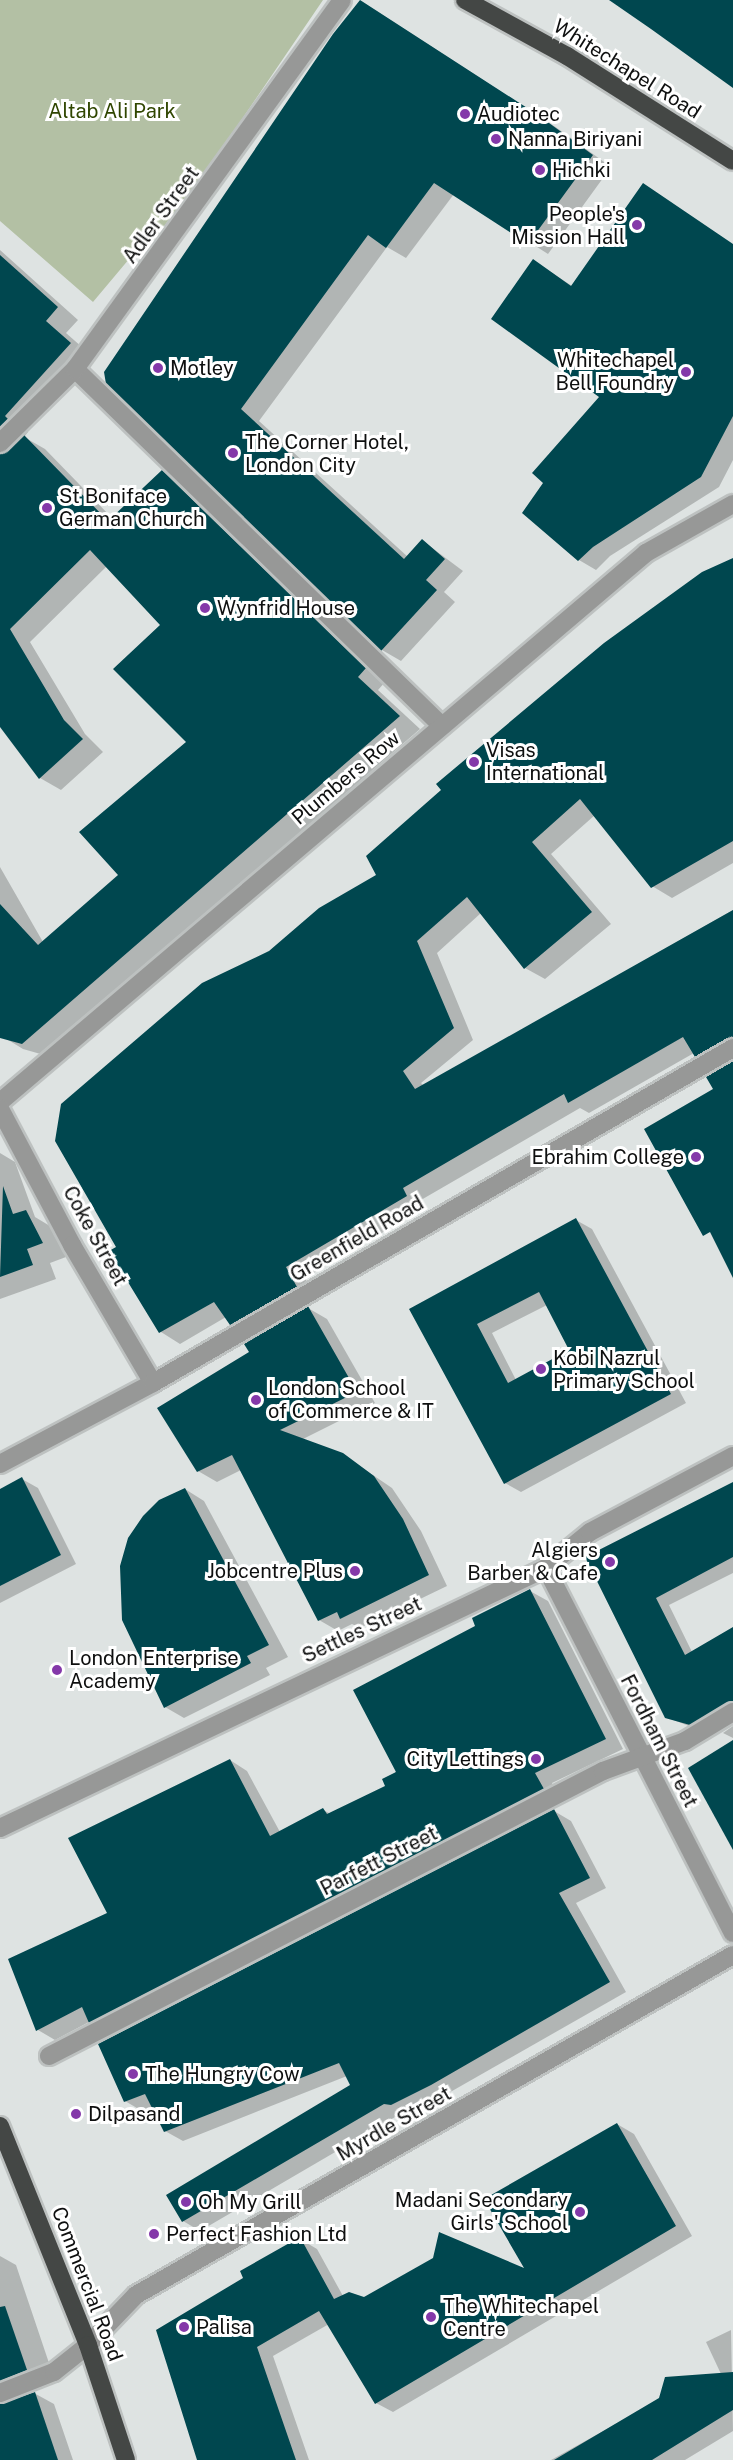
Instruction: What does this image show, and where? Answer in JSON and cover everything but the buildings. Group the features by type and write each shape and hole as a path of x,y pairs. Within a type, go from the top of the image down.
{"highway":[{"name":"Whitechapel Road","path":"465,0 567,56 733,161"},
{"name":"Commercial Road","path":"0,2126 7,2159 88,2345 126,2460"}],"street":[{"name":"Adler Street","path":"0,443 75,369 342,0"},
{"path":"75,369 442,726"},
{"name":"Plumbers Row","path":"0,1102 646,553 733,504"},
{"name":"Greenfield Road","path":"0,1464 153,1383 733,1048"},
{"name":"Coke Street","path":"0,1109 72,1245 153,1383"},
{"name":"Settles Street","path":"0,1828 546,1568 590,1532 733,1456"},
{"name":"Fordham Street","path":"546,1568 733,1933"},
{"name":"Parfett Street","path":"49,2056 603,1771 685,1741 733,1713"},
{"name":"Myrdle Street","path":"0,2393 54,2372 88,2345 136,2295 733,1955"}],"green space":[{"name":"Altab Ali Park","path":"0,0 323,0 219,153 147,249 140,246 93,302 0,221"}],"place":[{"name":"Audiotec","path":"465,114"},
{"name":"Nanna Biriyani","path":"496,139"},
{"name":"Hichki","path":"540,170"},
{"name":"People's Mission Hall","path":"637,225"},
{"name":"Motley","path":"158,368"},
{"name":"Whitechapel Bell Foundry","path":"686,372"},
{"name":"The Corner Hotel, London City","path":"233,453"},
{"name":"St Boniface German Church","path":"47,508"},
{"name":"Wynfrid House","path":"205,608"},
{"name":"Visas International","path":"474,762"},
{"name":"Ebrahim College","path":"696,1157"},
{"name":"Kobi Nazrul Primary School","path":"541,1369"},
{"name":"London School of Commerce & IT","path":"256,1400"},
{"name":"Algiers Barber & Cafe","path":"610,1562"},
{"name":"Jobcentre Plus","path":"355,1571"},
{"name":"London Enterprise Academy","path":"57,1670"},
{"name":"City Lettings","path":"536,1759"},
{"name":"The Hungry Cow","path":"133,2074"},
{"name":"Dilpasand","path":"76,2114"},
{"name":"Oh My Grill","path":"186,2202"},
{"name":"Madani Secondary Girls' School","path":"580,2212"},
{"name":"Perfect Fashion Ltd","path":"154,2234"},
{"name":"The Whitechapel Centre","path":"431,2317"},
{"name":"Palisa","path":"184,2327"}]}
